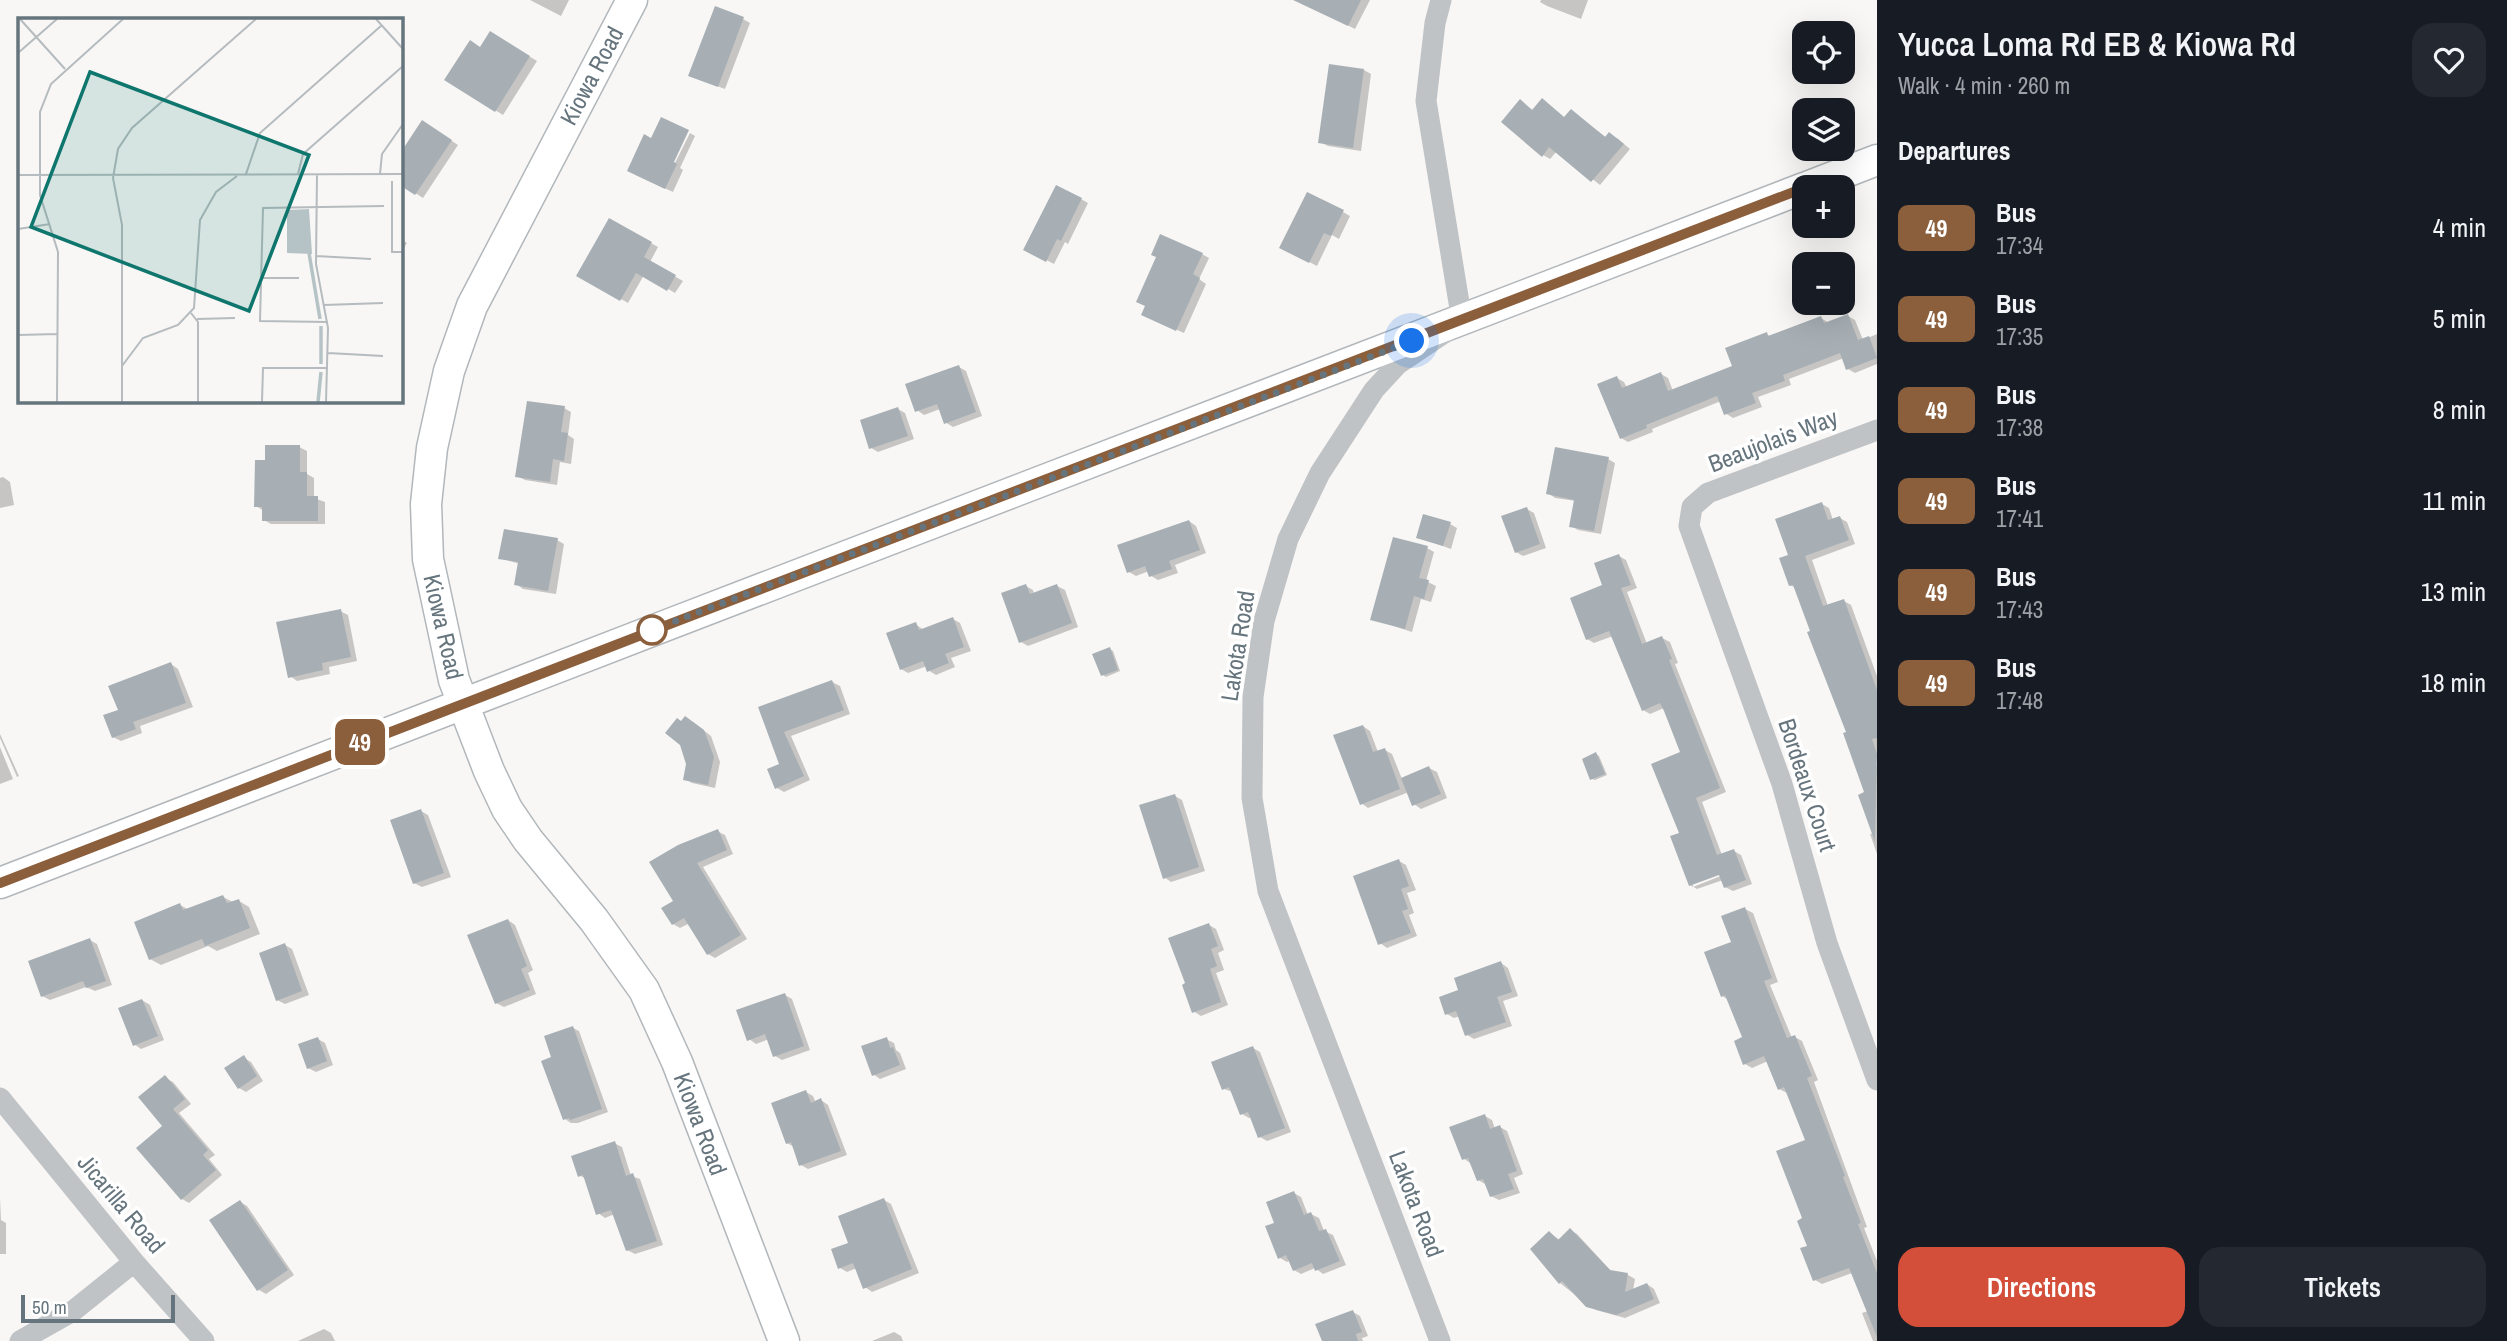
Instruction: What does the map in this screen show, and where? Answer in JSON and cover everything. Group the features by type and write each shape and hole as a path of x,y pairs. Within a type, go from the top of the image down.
{"main road":[{"name":"Kiowa Road","path":"632,0 472,306 449,371 432,448 427,517 428,559 436,606 461,703 489,771 507,808 528,840 594,920 644,990 677,1062 784,1341"},
{"path":"1839,175 1877,160"},
{"path":"0,883 461,703 1792,193"}],"street":[{"path":"1441,0 1435,23 1426,101 1462,321"},
{"name":"Lakota Road","path":"1440,1341 1268,891 1252,798 1253,697 1264,621 1288,539 1320,473 1374,390 1398,364 1462,321"},
{"name":"Beaujolais Way","path":"1692,507 1708,493 1877,430"},
{"name":"Bordeaux Court","path":"1692,507 1689,526 1782,785 1827,943 1872,1053 1877,1080"},
{"name":"Jicarilla Road","path":"0,1098 134,1262 204,1341"},
{"path":"20,1341 73,1311 134,1262"}],"building":[{"path":"1293,0 1361,0 1348,26"},
{"path":"715,6 744,17 718,87 688,76"},
{"path":"490,31 530,56 495,112 444,80 470,40 480,47"},
{"path":"1329,64 1364,69 1353,148 1318,143"},
{"path":"1542,98 1564,117 1571,109 1605,137 1609,132 1624,144 1591,182 1549,147 1542,157 1501,122 1520,99 1532,110"},
{"path":"661,117 689,130 665,189 627,171 644,134 651,138"},
{"path":"422,120 452,140 415,195 402,187 402,150"},
{"path":"1056,185 1082,198 1061,241 1057,239 1046,262 1023,250"},
{"path":"1307,192 1344,210 1331,236 1324,233 1309,263 1279,248"},
{"path":"609,218 652,242 644,257 676,275 667,291 636,273 620,301 576,276"},
{"path":"1160,234 1203,253 1193,274 1200,278 1176,331 1141,315 1145,306 1136,302 1156,257 1151,255"},
{"path":"1848,315 1858,340 1869,336 1877,358 1846,370 1840,353 1783,375 1785,381 1752,393 1756,403 1724,415 1717,396 1646,425 1647,428 1620,439 1597,384 1617,376 1622,388 1661,372 1668,391 1732,366 1725,348 1767,332 1768,336 1821,316 1824,323"},
{"path":"959,365 976,412 944,424 937,404 915,412 905,384"},
{"path":"527,401 565,406 561,432 568,433 564,461 553,459 550,482 515,477"},
{"path":"898,407 908,436 869,449 860,420"},
{"path":"265,445 300,445 300,472 307,472 307,496 318,496 318,521 262,521 262,507 254,507 255,460 265,460"},
{"path":"1555,447 1609,457 1594,531 1569,527 1574,500 1546,494"},
{"path":"1822,502 1828,520 1840,516 1849,540 1805,556 1823,606 1844,599 1877,690 1877,738 1872,739 1877,754 1875,842 1858,795 1864,792 1843,733 1846,732 1807,632 1810,631 1793,585 1789,586 1779,558 1788,555 1775,519"},
{"path":"1527,507 1540,544 1515,553 1501,516"},
{"path":"1423,514 1451,522 1443,546 1416,538"},
{"path":"1189,520 1200,550 1169,561 1172,569 1149,577 1145,566 1127,573 1117,545"},
{"path":"504,529 558,538 548,591 514,585 518,562 498,559"},
{"path":"1393,537 1428,546 1419,578 1429,580 1424,599 1414,596 1405,629 1370,620"},
{"path":"1619,554 1631,585 1621,588 1642,644 1662,636 1720,788 1696,798 1717,855 1734,849 1746,880 1724,888 1719,875 1689,886 1670,836 1679,833 1651,764 1680,752 1660,703 1642,711 1609,631 1586,640 1570,598 1602,585 1594,563"},
{"path":"1026,584 1030,594 1057,584 1072,623 1019,643 1001,593"},
{"path":"341,609 351,657 322,663 323,670 288,678 276,622"},
{"path":"953,617 964,647 945,654 949,663 927,672 923,661 900,670 886,633 916,622 919,630"},
{"path":"1110,647 1118,670 1101,676 1092,654"},
{"path":"171,662 186,703 133,722 136,729 112,738 103,715 118,710 108,686"},
{"path":"832,680 844,710 784,732 804,776 775,789 767,769 779,764 758,707"},
{"path":"685,716 704,730 714,757 708,785 683,780 686,764 680,745 665,733 677,718 681,721"},
{"path":"1363,725 1373,752 1385,748 1400,789 1360,805 1333,735"},
{"path":"1596,752 1605,774 1590,780 1582,759"},
{"path":"1429,766 1441,794 1412,806 1401,778"},
{"path":"1175,794 1199,867 1163,879 1139,805"},
{"path":"421,809 444,873 413,884 390,820"},
{"path":"718,829 727,850 697,863 741,935 707,955 684,918 672,925 661,908 673,901 649,862 678,845"},
{"path":"1399,859 1409,886 1401,889 1408,909 1402,911 1411,933 1378,945 1353,876"},
{"path":"223,895 227,903 239,899 250,928 205,946 202,939 149,960 134,922 180,903 183,910"},
{"path":"1745,907 1772,978 1764,981 1787,1038 1795,1035 1812,1076 1807,1078 1845,1176 1843,1177 1861,1223 1858,1224 1877,1273 1877,1337 1849,1268 1813,1281 1800,1248 1807,1246 1797,1221 1802,1218 1776,1151 1805,1140 1784,1087 1778,1090 1764,1056 1743,1065 1734,1041 1742,1037 1725,995 1721,997 1704,952 1731,942 1721,916"},
{"path":"508,919 527,966 521,969 530,990 495,1004 467,935"},
{"path":"1209,923 1218,946 1211,949 1217,966 1210,969 1221,1002 1192,1013 1182,985 1185,983 1168,938"},
{"path":"90,938 106,981 86,988 83,981 41,997 28,961"},
{"path":"285,943 302,991 276,1001 259,953"},
{"path":"1501,961 1512,992 1497,997 1506,1022 1465,1036 1456,1011 1445,1015 1439,997 1458,990 1454,978"},
{"path":"785,993 804,1046 773,1057 765,1034 747,1041 736,1010"},
{"path":"142,999 158,1036 133,1046 118,1008"},
{"path":"573,1026 602,1109 563,1120 541,1061 551,1057 544,1036"},
{"path":"318,1037 327,1061 307,1069 298,1044"},
{"path":"887,1037 900,1065 872,1076 861,1046"},
{"path":"1253,1046 1285,1128 1258,1138 1248,1112 1240,1115 1229,1087 1222,1090 1211,1062"},
{"path":"244,1055 257,1076 238,1089 224,1068"},
{"path":"165,1075 185,1099 173,1109 208,1150 203,1155 216,1170 181,1200 136,1148 162,1126 138,1097"},
{"path":"806,1090 811,1103 821,1098 841,1151 799,1166 791,1142 786,1144 771,1103"},
{"path":"1485,1114 1490,1129 1500,1125 1517,1171 1508,1174 1514,1189 1490,1197 1483,1179 1477,1181 1468,1158 1462,1160 1449,1127"},
{"path":"615,1141 626,1176 633,1173 657,1241 626,1251 611,1210 596,1215 583,1175 578,1177 571,1156"},
{"path":"1294,1191 1304,1215 1311,1212 1319,1231 1326,1229 1340,1261 1315,1271 1312,1263 1293,1271 1286,1255 1278,1259 1265,1226 1274,1223 1266,1202"},
{"path":"884,1198 912,1269 863,1289 853,1263 838,1269 831,1249 848,1243 838,1216"},
{"path":"240,1200 288,1270 257,1291 209,1220"},
{"path":"1570,1228 1610,1270 1628,1273 1625,1292 1647,1283 1654,1299 1616,1315 1586,1307 1562,1281 1559,1284 1530,1249 1549,1231 1558,1240"},
{"path":"1353,1310 1362,1332 1356,1334 1358,1341 1322,1341 1315,1324"}],"bus line":[{"name":"49","path":"0,883 487,693 1792,193"}],"route":[{"path":"652,630 1412,341"}]}
